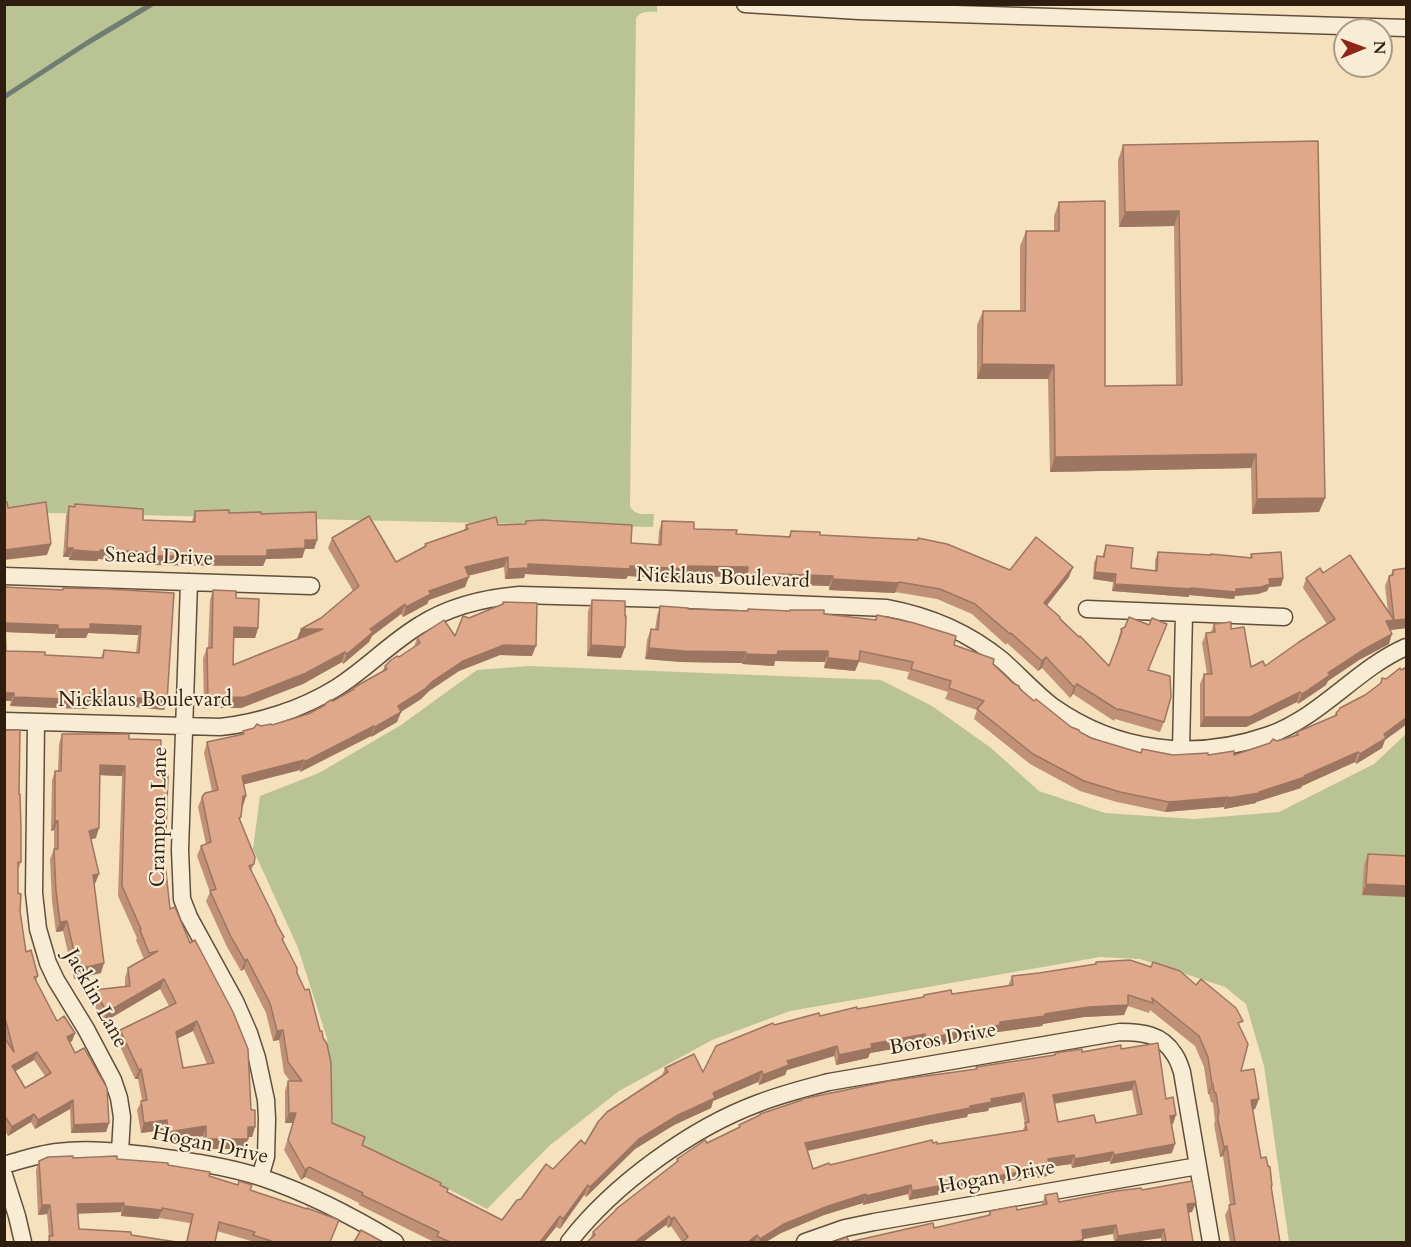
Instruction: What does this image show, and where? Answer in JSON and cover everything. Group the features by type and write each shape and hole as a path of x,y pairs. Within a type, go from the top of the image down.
{"street":[{"path":"745,4 871,11 1407,28"},
{"name":"Snead Drive","path":"4,576 311,586"},
{"name":"Crampton Lane","path":"189,582 180,850 182,898 189,917 235,1001 258,1058 267,1119 266,1157 260,1177"},
{"name":"Nicklaus Boulevard","path":"4,721 220,727 238,725 289,710 319,698 337,687 418,625 455,607 508,596 887,608 924,616 976,641 1003,662 1036,693 1087,726 1125,742 1181,750 1203,750 1226,746 1271,734 1292,725 1321,707 1386,658 1407,647"},
{"path":"1087,609 1284,617"},
{"path":"1181,750 1185,613"},
{"name":"Jacklin Lane","path":"36,722 34,893 38,929 48,963 56,980 113,1080 122,1117 120,1152"},
{"name":"Boros Drive","path":"569,1242 610,1197 649,1165 694,1135 758,1103 829,1082 1120,1032 1141,1032 1159,1038 1174,1053 1182,1072 1211,1242"},
{"name":"Hogan Drive","path":"4,1165 38,1155 95,1150 188,1161 260,1177 342,1213 395,1242"},
{"name":"Hogan Drive","path":"805,1242 846,1228 874,1222 1198,1166"},
{"path":"4,1175 23,1242"}],"green space":[{"path":"4,5 657,5 657,12 642,13 636,19 630,506 637,513 654,514 653,527 5,512"},
{"path":"529,666 881,680 932,706 991,748 1039,791 1105,813 1194,819 1279,812 1374,764 1406,734 1406,1242 1289,1242 1264,1066 1246,1004 1225,987 1140,959 1100,957 790,1011 712,1040 619,1091 549,1146 487,1209 333,1129 327,1038 298,948 253,849 260,796 319,773 401,725 477,670"}],"building":[{"path":"1318,141 1325,498 1257,499 1256,454 1055,457 1054,365 982,364 983,311 1025,311 1026,231 1059,231 1059,202 1105,201 1105,386 1182,385 1179,211 1125,212 1123,145"},
{"path":"4,502 7,502 8,508 46,502 51,544 4,550"},
{"path":"75,504 143,509 143,520 195,522 195,511 229,510 229,513 261,512 261,514 316,512 317,540 305,540 305,548 267,550 267,556 152,556 152,552 73,550 73,548 67,548 69,506 75,507"},
{"path":"369,516 396,562 426,546 425,544 468,529 466,525 496,517 498,525 526,524 526,521 542,520 632,525 631,543 661,545 662,521 694,522 694,529 737,530 736,534 790,537 791,531 820,532 820,535 918,540 918,538 947,544 1010,570 1036,537 1073,567 1044,603 1109,666 1122,632 1121,629 1125,627 1129,617 1149,625 1152,618 1167,624 1148,670 1170,676 1171,697 1164,722 1118,710 1077,684 1074,687 1046,657 1042,661 975,604 940,589 899,582 833,579 833,576 747,574 748,567 688,566 687,569 630,566 630,569 528,564 528,568 508,569 508,557 465,567 469,577 429,591 431,594 406,607 405,604 370,629 373,632 347,654 345,652 306,673 245,697 208,698 207,648 212,648 213,590 236,591 236,598 259,599 258,628 234,627 233,665 323,629 301,629 321,618 359,586 332,538"},
{"path":"1106,545 1133,548 1131,568 1157,571 1158,552 1252,558 1251,554 1281,552 1283,578 1269,579 1270,584 1236,589 1236,592 1115,584 1116,574 1095,572 1097,556 1104,557"},
{"path":"1350,555 1394,620 1389,576 1393,575 1393,570 1407,568 1407,619 1386,621 1392,634 1328,673 1330,675 1302,694 1300,692 1250,717 1204,717 1204,674 1212,674 1206,633 1215,632 1214,624 1231,622 1231,629 1244,627 1251,667 1263,661 1265,666 1335,619 1306,578 1320,568 1323,573"},
{"path":"4,587 174,593 167,701 90,693 90,700 14,697 14,693 4,693","holes":["5,623 58,625 58,629 90,629 90,624 141,626 139,653 104,650 103,658 45,655 45,652 6,651"]},
{"path":"592,600 625,601 625,647 591,645"},
{"path":"503,602 537,603 536,646 504,645 463,661 398,706 401,712 375,727 304,762 304,760 242,776 246,796 243,796 239,818 255,857 254,864 249,866 284,937 282,939 305,990 309,989 320,1031 327,1044 331,1063 332,1123 365,1137 362,1145 441,1183 440,1185 448,1189 447,1192 502,1220 517,1200 521,1199 546,1164 553,1169 581,1140 585,1144 607,1112 668,1072 665,1068 694,1054 703,1072 716,1046 773,1023 774,1025 819,1013 820,1016 951,990 952,994 1013,985 1012,976 1096,964 1096,962 1130,960 1151,967 1153,962 1180,971 1196,985 1201,979 1236,1008 1243,1021 1238,1023 1248,1044 1241,1071 1254,1069 1259,1099 1251,1100 1261,1158 1266,1157 1270,1167 1280,1242 1235,1242 1229,1205 1235,1204 1227,1146 1224,1147 1218,1120 1216,1093 1212,1084 1208,1057 1199,1036 1152,998 1153,1003 1128,995 1128,1005 1088,1007 1045,1014 1045,1016 1000,1022 1000,1025 926,1039 925,1034 871,1044 872,1048 839,1055 837,1046 787,1061 789,1065 763,1075 762,1071 713,1093 715,1098 678,1115 639,1139 590,1187 588,1185 563,1219 560,1216 540,1242 450,1242 437,1236 439,1232 362,1195 363,1193 309,1167 305,1170 288,1140 296,1113 289,1113 288,1081 302,1081 288,1062 283,1030 277,1031 270,1003 247,959 245,961 231,937 210,891 216,889 201,846 211,842 202,797 205,793 218,790 207,742 244,734 243,731 254,728 257,724 272,725 308,714 387,669 385,666 391,660 420,643 417,638 444,620 455,636 463,616 469,618 503,604"},
{"path":"660,606 748,611 748,609 824,610 824,614 876,620 877,615 914,623 956,636 954,645 994,659 993,664 1013,683 1071,727 1091,738 1141,753 1142,749 1173,755 1208,753 1208,755 1234,751 1234,755 1270,743 1273,739 1277,741 1298,735 1297,732 1337,715 1340,708 1365,695 1381,683 1382,678 1386,679 1400,668 1401,670 1407,667 1407,717 1384,734 1386,738 1360,754 1358,752 1305,777 1260,793 1228,798 1169,802 1120,792 1084,781 1033,754 977,709 984,701 949,688 951,681 911,669 913,662 860,651 859,661 828,658 828,651 778,651 777,655 649,648 651,629 658,630"},
{"path":"4,730 20,730 21,862 18,862 18,893 21,894 20,911 26,952 31,950 38,976 34,977 57,1021 64,1016 75,1033 67,1037 75,1053 84,1048 107,1088 109,1123 74,1125 73,1100 38,1120 34,1114 12,1127 4,1115 4,1037 14,1052 4,1014","holes":["37,1052 51,1073 25,1088 12,1066"]},
{"path":"62,734 129,734 129,739 161,740 160,775 168,776 165,862 170,909 175,907 190,943 195,940 233,1012 248,1049 251,1110 255,1110 255,1127 248,1127 248,1139 206,1139 206,1126 168,1132 167,1120 144,1123 141,1101 147,1100 141,1069 139,1070 120,1030 176,1003 164,979 107,1012 94,990 130,986 128,968 158,951 149,953 122,886 125,766 100,765 99,828 89,831 99,874 93,875 104,963 78,969 67,921 60,922 56,891 54,849 58,849 58,821 55,821 55,771 61,771","holes":["197,1021 214,1063 183,1068 176,1032"]},
{"path":"1368,854 1407,856 1407,886 1366,884"},
{"path":"1158,1043 1166,1099 1173,1097 1176,1115 1170,1116 1175,1144 1114,1155 1113,1152 1075,1159 1074,1155 1048,1159 1050,1167 912,1191 911,1185 866,1196 866,1194 828,1206 784,1224 760,1239 757,1235 748,1242 682,1242 688,1237 674,1217 671,1219 669,1216 635,1242 588,1241 595,1235 593,1232 616,1209 678,1161 677,1159 705,1140 707,1143 740,1127 739,1125 760,1114 802,1099 889,1081 977,1069 976,1067 1082,1049 1082,1052 1121,1045 1121,1049","holes":["1135,1081 1142,1114 1096,1123 1094,1115 1058,1122 1053,1095","1024,1093 1029,1122 1025,1123 1027,1130 937,1144 932,1140 830,1165 829,1163 813,1169 805,1143 970,1108 970,1106 992,1102 991,1099"]},
{"path":"73,1156 73,1158 117,1156 117,1159 168,1163 168,1165 210,1172 209,1176 238,1185 239,1181 252,1185 250,1190 339,1220 330,1242 274,1242 253,1235 255,1232 219,1222 215,1242 187,1242 193,1214 162,1208 162,1210 124,1206 124,1203 77,1204 79,1229 131,1232 131,1235 177,1242 50,1242 49,1236 53,1236 50,1205 42,1205 39,1161 48,1157"},
{"path":"1192,1181 1196,1203 1187,1204 1193,1242 1166,1242 1164,1229 1118,1236 1116,1225 1082,1230 1083,1240 1070,1242 849,1242 933,1223 934,1228 990,1215 990,1211 1016,1206 1017,1210 1047,1204 1045,1195 1057,1193 1059,1202 1116,1191 1141,1188 1142,1190"},
{"path":"361,1230 383,1242 354,1242"},
{"path":"847,1237 849,1242 834,1242"}],"waterway":[{"path":"4,97 152,4"}]}
